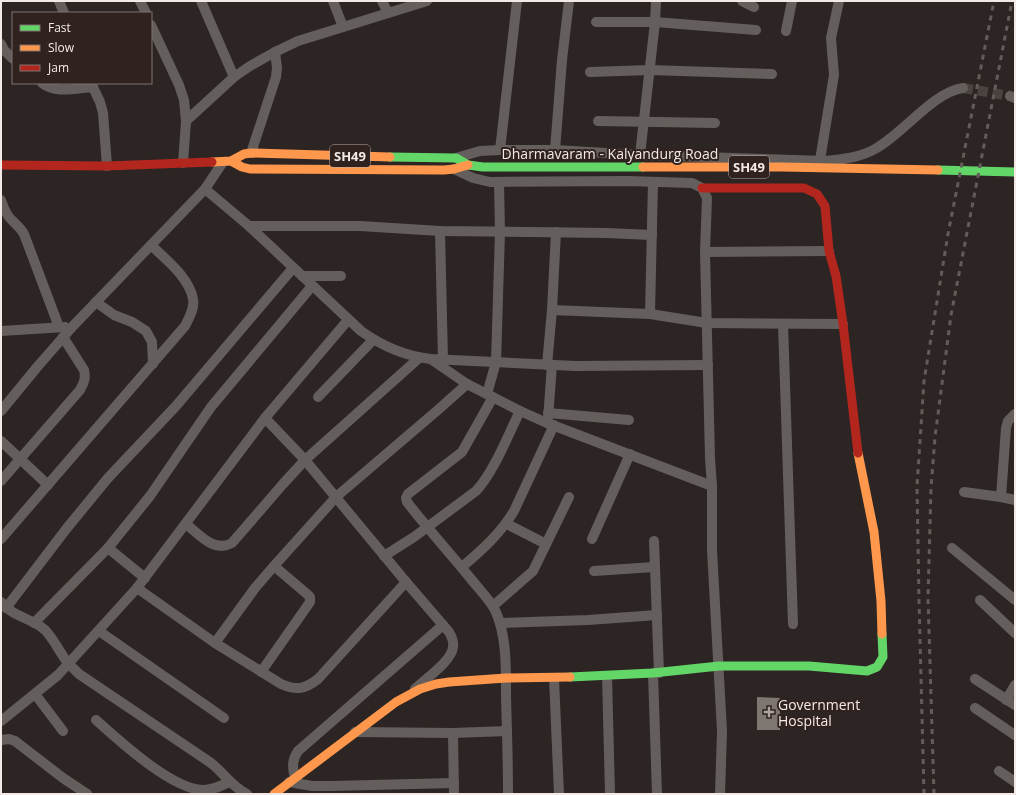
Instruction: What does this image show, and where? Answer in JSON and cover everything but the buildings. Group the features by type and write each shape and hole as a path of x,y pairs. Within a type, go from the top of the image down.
{"main road":[{"name":"Dharmavaram - Kalyandurg Road","path":"1,165 107,166 227,161 244,154 251,153 456,158 468,165 483,167 774,167 1015,172"},
{"name":"Dharmavaram - Kalyandurg Road","path":"227,161 250,169 454,169 468,165"},
{"path":"274,794 355,732 408,695 436,684 506,678 554,678 656,673 719,666 809,666 867,671 873,670 881,662 883,657 881,601 874,532 856,439 843,324 836,276 829,251 826,206 823,199 813,189 702,188"}],"street":[{"path":"59,1 64,12"},
{"path":"140,1 146,12"},
{"path":"201,1 234,77"},
{"path":"333,1 343,27"},
{"path":"382,1 388,13"},
{"path":"186,121 234,77 275,52 298,41 427,1"},
{"path":"500,150 518,1"},
{"path":"555,150 562,60 569,1"},
{"path":"640,155 656,1"},
{"path":"786,30 792,1"},
{"path":"820,160 833,80 831,38 839,1"},
{"path":"596,22 655,22 756,30"},
{"path":"152,27 182,92 186,121 183,162"},
{"path":"1,44 4,50 12,58"},
{"path":"251,153 276,77 277,68 275,52"},
{"path":"590,72 650,70 772,74"},
{"path":"44,84 58,90 92,85 100,102 103,113 107,166"},
{"path":"456,158 480,151 500,150 555,150 640,155 820,160 854,158 874,150 897,135 927,108 942,97 956,89 963,88"},
{"path":"598,121 715,123"},
{"path":"1,411 63,337 205,189 227,161"},
{"path":"454,169 473,178 490,182 692,183 702,188 707,198 705,252 712,486 712,550 722,730 720,794"},
{"path":"499,182 500,232 496,362 490,396 462,452 408,494 406,498 407,502 426,527 462,567 493,606 500,623 506,678 508,794"},
{"path":"650,314 653,182"},
{"path":"205,189 249,226 348,320 373,340 396,351 419,358 550,365 708,365"},
{"path":"1,200 10,218 20,227 24,234 59,327"},
{"path":"249,226 360,226 440,231 652,235"},
{"path":"440,231 443,360"},
{"path":"462,567 496,537 507,524 514,512 550,421 550,365 556,232"},
{"path":"1,539 185,326 192,312 194,300 189,287 181,276 151,245"},
{"path":"705,252 829,251"},
{"path":"247,794 229,782 220,770 211,763 86,679 69,664 46,632 34,623 24,619 3,605 108,478 176,406 293,268"},
{"path":"302,276 341,276"},
{"path":"34,623 108,548 150,496 211,407 312,286"},
{"path":"96,302 114,315 132,322 146,331 152,342 153,364"},
{"path":"552,310 650,314 707,323 843,324"},
{"path":"1,721 58,675 137,588 265,418 348,320"},
{"path":"783,324 793,624"},
{"path":"1,331 73,326"},
{"path":"1,481 84,384 84,370 63,337"},
{"path":"318,397 373,340"},
{"path":"186,524 212,544 226,546 232,543 286,479 305,460 419,358"},
{"path":"431,359 467,384 520,411 550,421 712,486"},
{"path":"215,643 255,588 336,497 467,384"},
{"path":"384,556 414,537 482,485 520,411"},
{"path":"1001,497 1006,428 1008,421 1015,414"},
{"path":"265,418 305,460 449,632 453,639 454,646 452,653 447,660 408,695"},
{"path":"550,421 629,420"},
{"path":"1,441 48,485"},
{"path":"592,539 630,454"},
{"path":"964,492 1015,500"},
{"path":"493,606 533,571 568,497"},
{"path":"507,524 546,544"},
{"path":"654,541 657,615 657,794"},
{"path":"108,548 145,578"},
{"path":"952,548 1015,599"},
{"path":"262,672 310,602 310,597 307,594 274,566"},
{"path":"594,571 654,567"},
{"path":"137,588 215,643 281,684 291,688 301,688 311,685 318,679 406,582"},
{"path":"980,600 1015,633"},
{"path":"500,623 588,620 657,615"},
{"path":"443,625 298,751 294,756 292,780 312,786 352,790 454,783"},
{"path":"99,631 224,718"},
{"path":"607,676 610,794"},
{"path":"554,678 560,794"},
{"path":"975,679 1015,706"},
{"path":"1006,700 1015,685"},
{"path":"35,694 63,731"},
{"path":"975,708 1015,735"},
{"path":"96,720 137,756 182,785 202,790 210,789 229,782"},
{"path":"355,732 453,733 507,730"},
{"path":"453,733 454,794"},
{"path":"1,740 9,739 15,741 63,778 87,794"},
{"path":"999,771 1015,782"}],"tunnel":[{"path":"963,88 1010,96"}],"railway":[{"path":"924,794 917,486 924,381 948,234 994,1"},
{"path":"934,794 928,598 931,488 935,437 951,315 1012,1"}],"traffic: fast":[{"path":"390,157 456,158 468,165 483,167 643,167"},
{"path":"938,170 1015,172"},
{"path":"570,677 653,673 719,666 809,666 867,671 877,667 883,657 882,634"}],"traffic: slow":[{"path":"212,162 231,161 244,154 251,153 390,157"},
{"path":"231,161 242,167 250,169 444,170 468,165"},
{"path":"643,167 782,167 938,170"},
{"path":"858,453 874,532 881,601 882,634"},
{"path":"274,794 396,702 420,689 449,682 506,678 570,677"}],"traffic: jam":[{"path":"1,165 107,166 212,162"},
{"path":"702,188 804,188 817,194 825,206 829,251 836,276 843,324 858,453"}],"place":[{"name":"Government Hospital","path":"769,712"}]}
